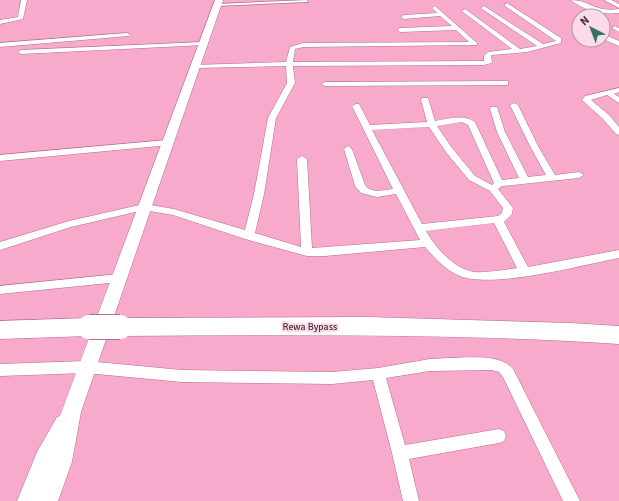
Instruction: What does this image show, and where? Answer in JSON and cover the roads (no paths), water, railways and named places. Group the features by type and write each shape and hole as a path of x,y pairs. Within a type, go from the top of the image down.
{"highway":[{"name":"Rewa Bypass","path":"0,330 90,327 368,326 571,332 619,335"}],"street":[{"path":"0,22 21,18 24,0"},
{"path":"574,0 589,8"},
{"path":"607,0 619,6"},
{"path":"47,501 61,462 71,412 86,367 218,2"},
{"path":"249,236 259,194 272,118 291,84 289,64 290,50 298,46 463,54 488,62 487,56 490,53 519,51 560,41 507,5"},
{"path":"195,66 289,64 414,69 463,54 475,43 435,8"},
{"path":"484,8 542,46"},
{"path":"465,11 519,51"},
{"path":"404,17 442,14"},
{"path":"400,30 457,28"},
{"path":"0,45 127,35"},
{"path":"21,52 203,44"},
{"path":"414,69 420,84"},
{"path":"325,84 505,83"},
{"path":"619,90 588,98 586,100 606,117 619,132"},
{"path":"609,93 619,101"},
{"path":"425,100 432,124 438,135 472,178 496,186 525,180 579,175"},
{"path":"514,105 534,146 552,177"},
{"path":"356,106 366,128 427,243 453,268 475,276 525,272 619,254"},
{"path":"494,109 501,132 525,180"},
{"path":"366,128 432,124 462,120 468,121 472,124 496,186 508,208 507,214 501,219 419,228"},
{"path":"0,158 167,143"},
{"path":"348,149 360,186 364,192 376,194 400,191"},
{"path":"302,159 307,252"},
{"path":"0,246 69,224 144,207 174,212 249,236 307,252 325,252 427,243"},
{"path":"501,219 500,224 525,272"},
{"path":"0,290 119,278"},
{"path":"0,370 86,367 190,376 332,378 378,374 430,365 492,364 504,368 508,372 572,501"},
{"path":"378,374 400,453 411,501"},
{"path":"28,501 44,459 71,412"},
{"path":"400,453 498,436"}],"lane":[{"path":"218,2 307,1"}]}
